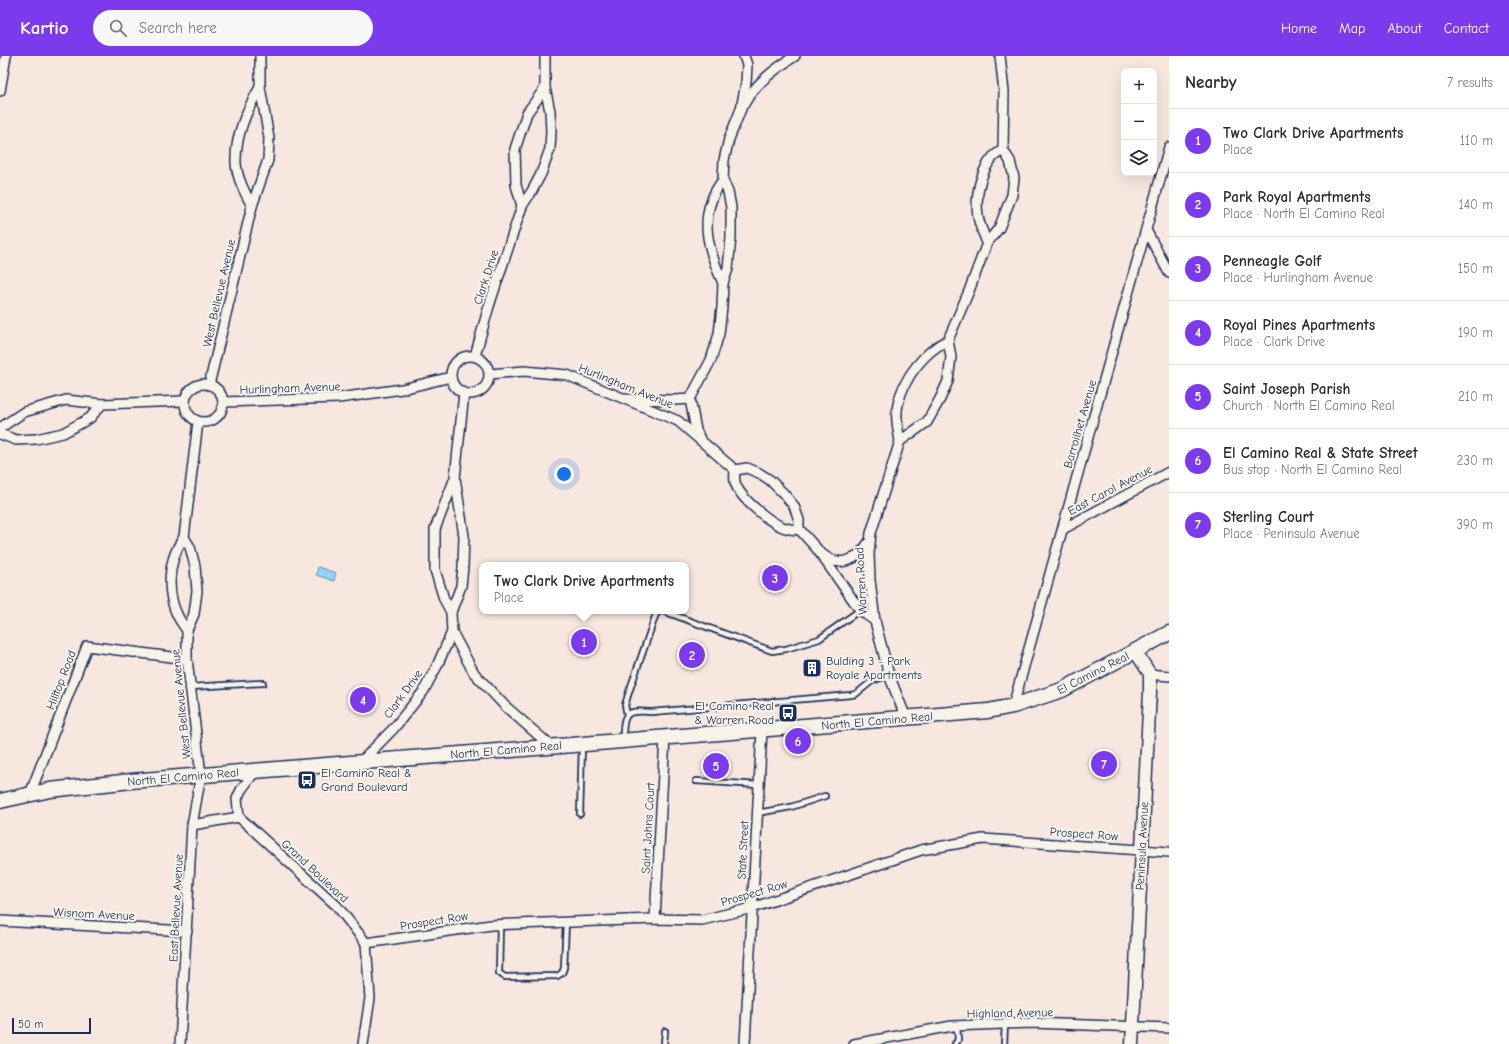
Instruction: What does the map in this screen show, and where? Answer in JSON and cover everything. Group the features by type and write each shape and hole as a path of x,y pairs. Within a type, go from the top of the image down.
{"main road":[{"name":"El Camino Real","path":"1013,706 1062,690 1169,633"},
{"path":"1135,651 1150,674"},
{"name":"Peninsula Avenue","path":"1132,1044 1150,674"},
{"name":"North El Camino Real","path":"0,802 30,794 69,788 201,775 963,714 1013,706"}],"street":[{"path":"0,91 6,56"},
{"name":"West Bellevue Avenue","path":"209,385 252,206 268,160 269,138 260,87 260,56"},
{"name":"Clark Drive","path":"475,356 489,306 522,206 541,174 550,149 550,111 545,88 545,56"},
{"path":"741,109 746,83 747,65 744,56"},
{"path":"700,439 696,430 690,399 711,360 717,340 722,307 723,283 728,269 731,207 728,192 723,180 724,160 729,139 741,109 750,94 764,79 795,56"},
{"path":"900,441 927,422 940,399 948,381 951,357 948,340 969,292 987,242 999,228 1012,195 1014,178 1010,161 1003,150 1004,92 1000,56"},
{"name":"West Bellevue Avenue","path":"252,206 243,188 236,163 239,136 248,109 260,87"},
{"path":"522,206 516,185 515,148 527,113 545,88"},
{"name":"Barroilhet Avenue","path":"1013,706 1169,147"},
{"path":"987,242 981,229 978,216 980,185 984,171 994,156 1003,150"},
{"path":"723,180 714,191 708,209 707,229 712,255 723,283"},
{"path":"1146,230 1169,273"},
{"name":"Warren Road","path":"906,718 889,675 875,621 870,580 870,540 900,441 897,429 897,405 906,382 921,360 935,346 948,340"},
{"path":"475,356 486,362 490,374 489,380 482,390 470,394 464,394 455,387 451,377 451,371 458,360 463,357 475,356"},
{"name":"Hurlingham Avenue","path":"490,374 524,371 567,375 678,421 734,470"},
{"name":"Hurlingham Avenue","path":"223,402 340,398 402,389 451,377"},
{"path":"204,384 209,385 219,391 223,402 220,414 216,419 210,422 198,422 192,419 188,414 184,401 193,387 204,384"},
{"name":"Clark Drive","path":"464,394 455,478 464,536 463,567 460,586 451,612 452,632 474,673 505,706 552,747"},
{"path":"625,399 690,399"},
{"path":"0,428 24,412 66,400 102,404 184,401"},
{"path":"0,434 16,440 36,439 63,433 90,418 102,404"},
{"path":"187,630 178,618 173,607 171,576 173,560 177,547 184,537 198,422"},
{"path":"800,529 783,527 753,506 738,489 735,481 734,470 747,468 770,480 794,506 799,520 800,529 817,549 860,610 875,621"},
{"name":"East Carol Avenue","path":"1063,529 1169,472"},
{"name":"Clark Drive","path":"451,612 444,599 435,570 435,529 455,478"},
{"name":"West Bellevue Avenue","path":"184,537 190,547 195,566 197,591 194,614 187,630 187,659 201,775"},
{"path":"817,549 829,560 839,562 849,561 860,554 870,540"},
{"name":"Clark Drive","path":"361,762 394,728 424,692 452,632"},
{"name":"Hilltop Road","path":"30,794 87,646 187,659"},
{"path":"1150,674 1169,676"},
{"name":"State Street","path":"745,1044 762,730"},
{"name":"Saint Johns Court","path":"655,919 665,738"},
{"path":"192,825 239,817 237,799 241,790 256,770"},
{"name":"East Bellevue Avenue","path":"180,1044 192,825 201,775"},
{"name":"Grand Boulevard","path":"239,817 337,906 366,943"},
{"name":"Prospect Row","path":"366,943 500,924 655,919 702,920 752,908 921,850 983,839 1169,852"},
{"name":"Wisnom Avenue","path":"0,921 187,930"},
{"path":"363,1044 370,998 366,943"},
{"name":"Highland Avenue","path":"854,1044 957,1026 1031,1023 1169,1028"}],"lane":[{"path":"669,614 772,651 786,649 819,639 860,610"},
{"path":"627,715 625,705 656,614"},
{"path":"622,741 623,723 627,715 632,712 652,712 851,695 856,694 872,681 889,675"},
{"path":"190,687 263,683"},
{"path":"580,814 582,744"},
{"path":"696,780 759,785"},
{"path":"757,813 791,807 825,796"},
{"path":"500,924 499,973 501,975 506,977 557,976 562,973 564,968 566,922"},
{"path":"1004,1044 1005,1024"},
{"path":"956,1044 958,1040 957,1026"},
{"path":"664,1044 665,1031"}],"water":[{"path":"318,567 336,573 334,581 316,575"}],"place":[{"name":"Penneagle Golf","path":"775,578"},
{"name":"Two Clark Drive Apartments","path":"584,642"},
{"name":"Park Royal Apartments","path":"692,655"},
{"name":"Bulding 3 - Park Royale Apartments","path":"812,668"},
{"name":"Royal Pines Apartments","path":"363,700"},
{"name":"El Camino Real & Warren Road","path":"788,713"},
{"name":"El Camino Real & State Street","path":"798,741"},
{"name":"Sterling Court","path":"1104,764"},
{"name":"Saint Joseph Parish","path":"716,766"},
{"name":"El Camino Real & Grand Boulevard","path":"307,780"}]}
